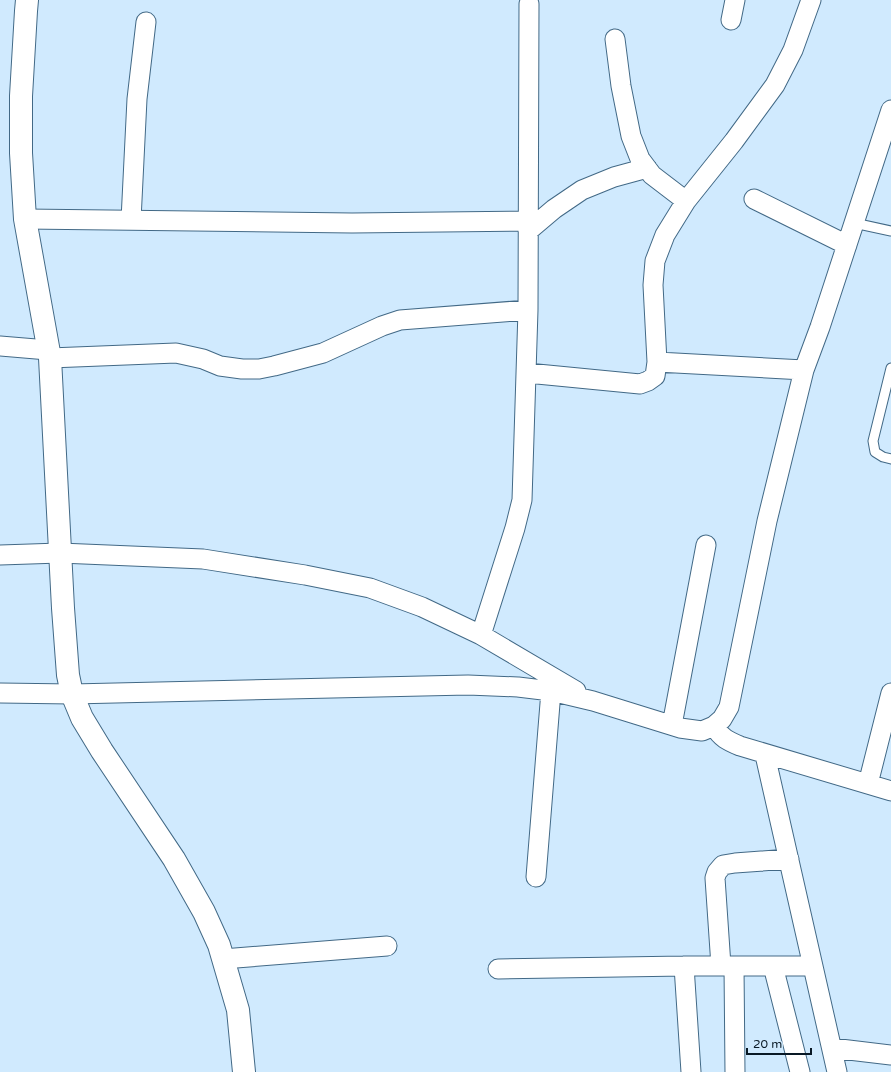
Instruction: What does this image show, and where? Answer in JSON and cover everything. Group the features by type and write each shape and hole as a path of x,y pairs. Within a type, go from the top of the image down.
{"street":[{"path":"27,0 21,96 21,152 25,219 49,354 68,675 72,694 82,718 102,751 174,859 204,912 219,945 238,1010 244,1072"},
{"path":"731,20 735,0"},
{"path":"527,373 640,384 655,376 657,362 653,285 655,261 665,235 686,201 734,141 774,86 792,50 811,0"},
{"path":"481,635 515,528 522,500 528,310 529,4"},
{"path":"131,220 137,99 146,22"},
{"path":"615,39 621,86 631,136 640,160 652,175 686,201"},
{"path":"726,737 722,719 730,707 767,521 804,370 820,327 891,110"},
{"path":"25,219 528,226 582,190 614,177 647,168"},
{"path":"754,199 847,245"},
{"path":"0,346 49,354 176,353 203,359 220,366 242,369 258,369 323,353 382,326 400,320 528,310"},
{"path":"657,362 804,370"},
{"path":"672,725 706,544"},
{"path":"0,555 60,553 203,559 305,575 370,588 422,607 481,635 593,701"},
{"path":"0,693 72,694 468,685 518,687 551,691 593,701 680,728 702,731 726,737 765,755 891,791"},
{"path":"536,877 551,691"},
{"path":"868,784 891,693"},
{"path":"765,755 771,861 791,966 800,1072"},
{"path":"735,1072 727,966 715,878 717,872 723,866 771,861"},
{"path":"223,959 387,946"},
{"path":"684,966 691,1072"},
{"path":"498,969 791,966"},
{"path":"791,966 832,1048 837,1072"},
{"path":"832,1048 891,1055"}],"lane":[{"path":"854,223 891,231"},
{"path":"891,368 873,441 875,452 883,457 891,459"}]}
